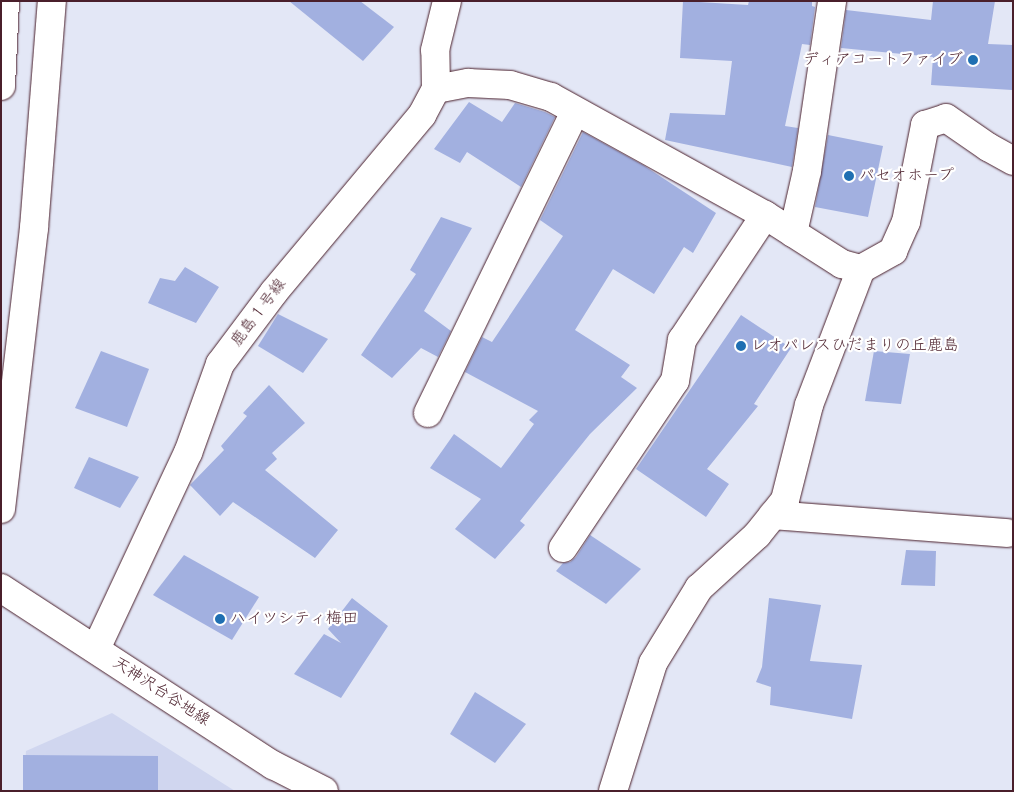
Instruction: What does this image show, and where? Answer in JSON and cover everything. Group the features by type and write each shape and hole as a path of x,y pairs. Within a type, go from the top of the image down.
{"street":[{"path":"1,86 5,1"},
{"path":"1,509 34,228 52,1"},
{"name":"鹿島１号線","path":"96,649 188,453 220,364 274,292 422,115 436,89 435,50 447,1"},
{"path":"793,233 807,171 832,1"},
{"path":"436,89 468,83 510,85 551,97 575,112 765,215 842,264 861,269"},
{"path":"428,413 575,112"},
{"path":"613,791 653,663 699,588 757,535 785,500 809,405 861,269 893,252 906,222 925,125 946,118 988,148 1013,161"},
{"path":"563,548 675,381 682,340 765,215"},
{"path":"773,514 1007,533"},
{"name":"天神沢台谷地線","path":"1,588 273,765 324,791"}],"shaded area":[{"path":"112,713 235,791 23,791 26,751"}],"building":[{"path":"289,1 360,1 394,27 363,61"},
{"path":"683,1 748,5 749,1 812,1 812,6 815,7 810,45 802,44 785,126 798,128 792,167 665,140 670,113 725,115 732,61 680,58"},
{"path":"933,1 995,1 988,44 1013,45 1012,90 931,85 933,57 841,48 846,10 931,20"},
{"path":"469,102 502,122 515,103 555,117 521,187 467,152 460,163 434,149"},
{"path":"583,132 643,165 716,213 693,253 684,247 654,294 613,269 575,330 630,365 621,377 637,388 590,434 520,521 525,525 495,559 455,529 481,499 430,468 454,434 501,468 534,424 529,420 538,411 465,372 482,337 492,342 563,236 540,220"},
{"name":"パセオホープ","path":"828,135 883,146 868,217 815,207"},
{"path":"441,217 472,228 424,311 451,331 438,357 421,348 392,378 361,355 416,274 410,270"},
{"path":"185,267 219,287 196,323 148,303 160,278 175,281"},
{"path":"278,314 328,339 303,373 258,346"},
{"path":"741,315 791,348 754,404 758,406 707,469 729,484 706,517 636,469"},
{"path":"101,351 149,369 127,427 75,408"},
{"path":"874,351 910,354 901,404 865,401"},
{"path":"269,385 305,423 272,453 277,459 265,470 338,530 315,558 233,502 220,516 190,485 224,450 221,446 247,416 243,413"},
{"path":"89,457 139,477 120,508 74,488"},
{"path":"590,535 641,569 606,604 556,571 563,563 570,562 576,557"},
{"path":"906,550 936,551 935,586 901,585"},
{"name":"ハイツシティ梅田","path":"184,555 259,597 232,640 153,595"},
{"path":"352,598 388,626 341,698 294,674 324,634 341,643 328,629"},
{"path":"769,598 821,605 810,661 862,665 852,719 770,705 771,687 756,682 762,667"},
{"path":"475,692 526,724 495,763 450,734"},
{"path":"23,755 158,756 158,791 23,791"}],"place":[{"name":"ディアコートファイブ","path":"973,60"},
{"name":"パセオホープ","path":"849,176"},
{"name":"レオパレスひだまりの丘鹿島","path":"741,346"},
{"name":"ハイツシティ梅田","path":"220,619"}]}
